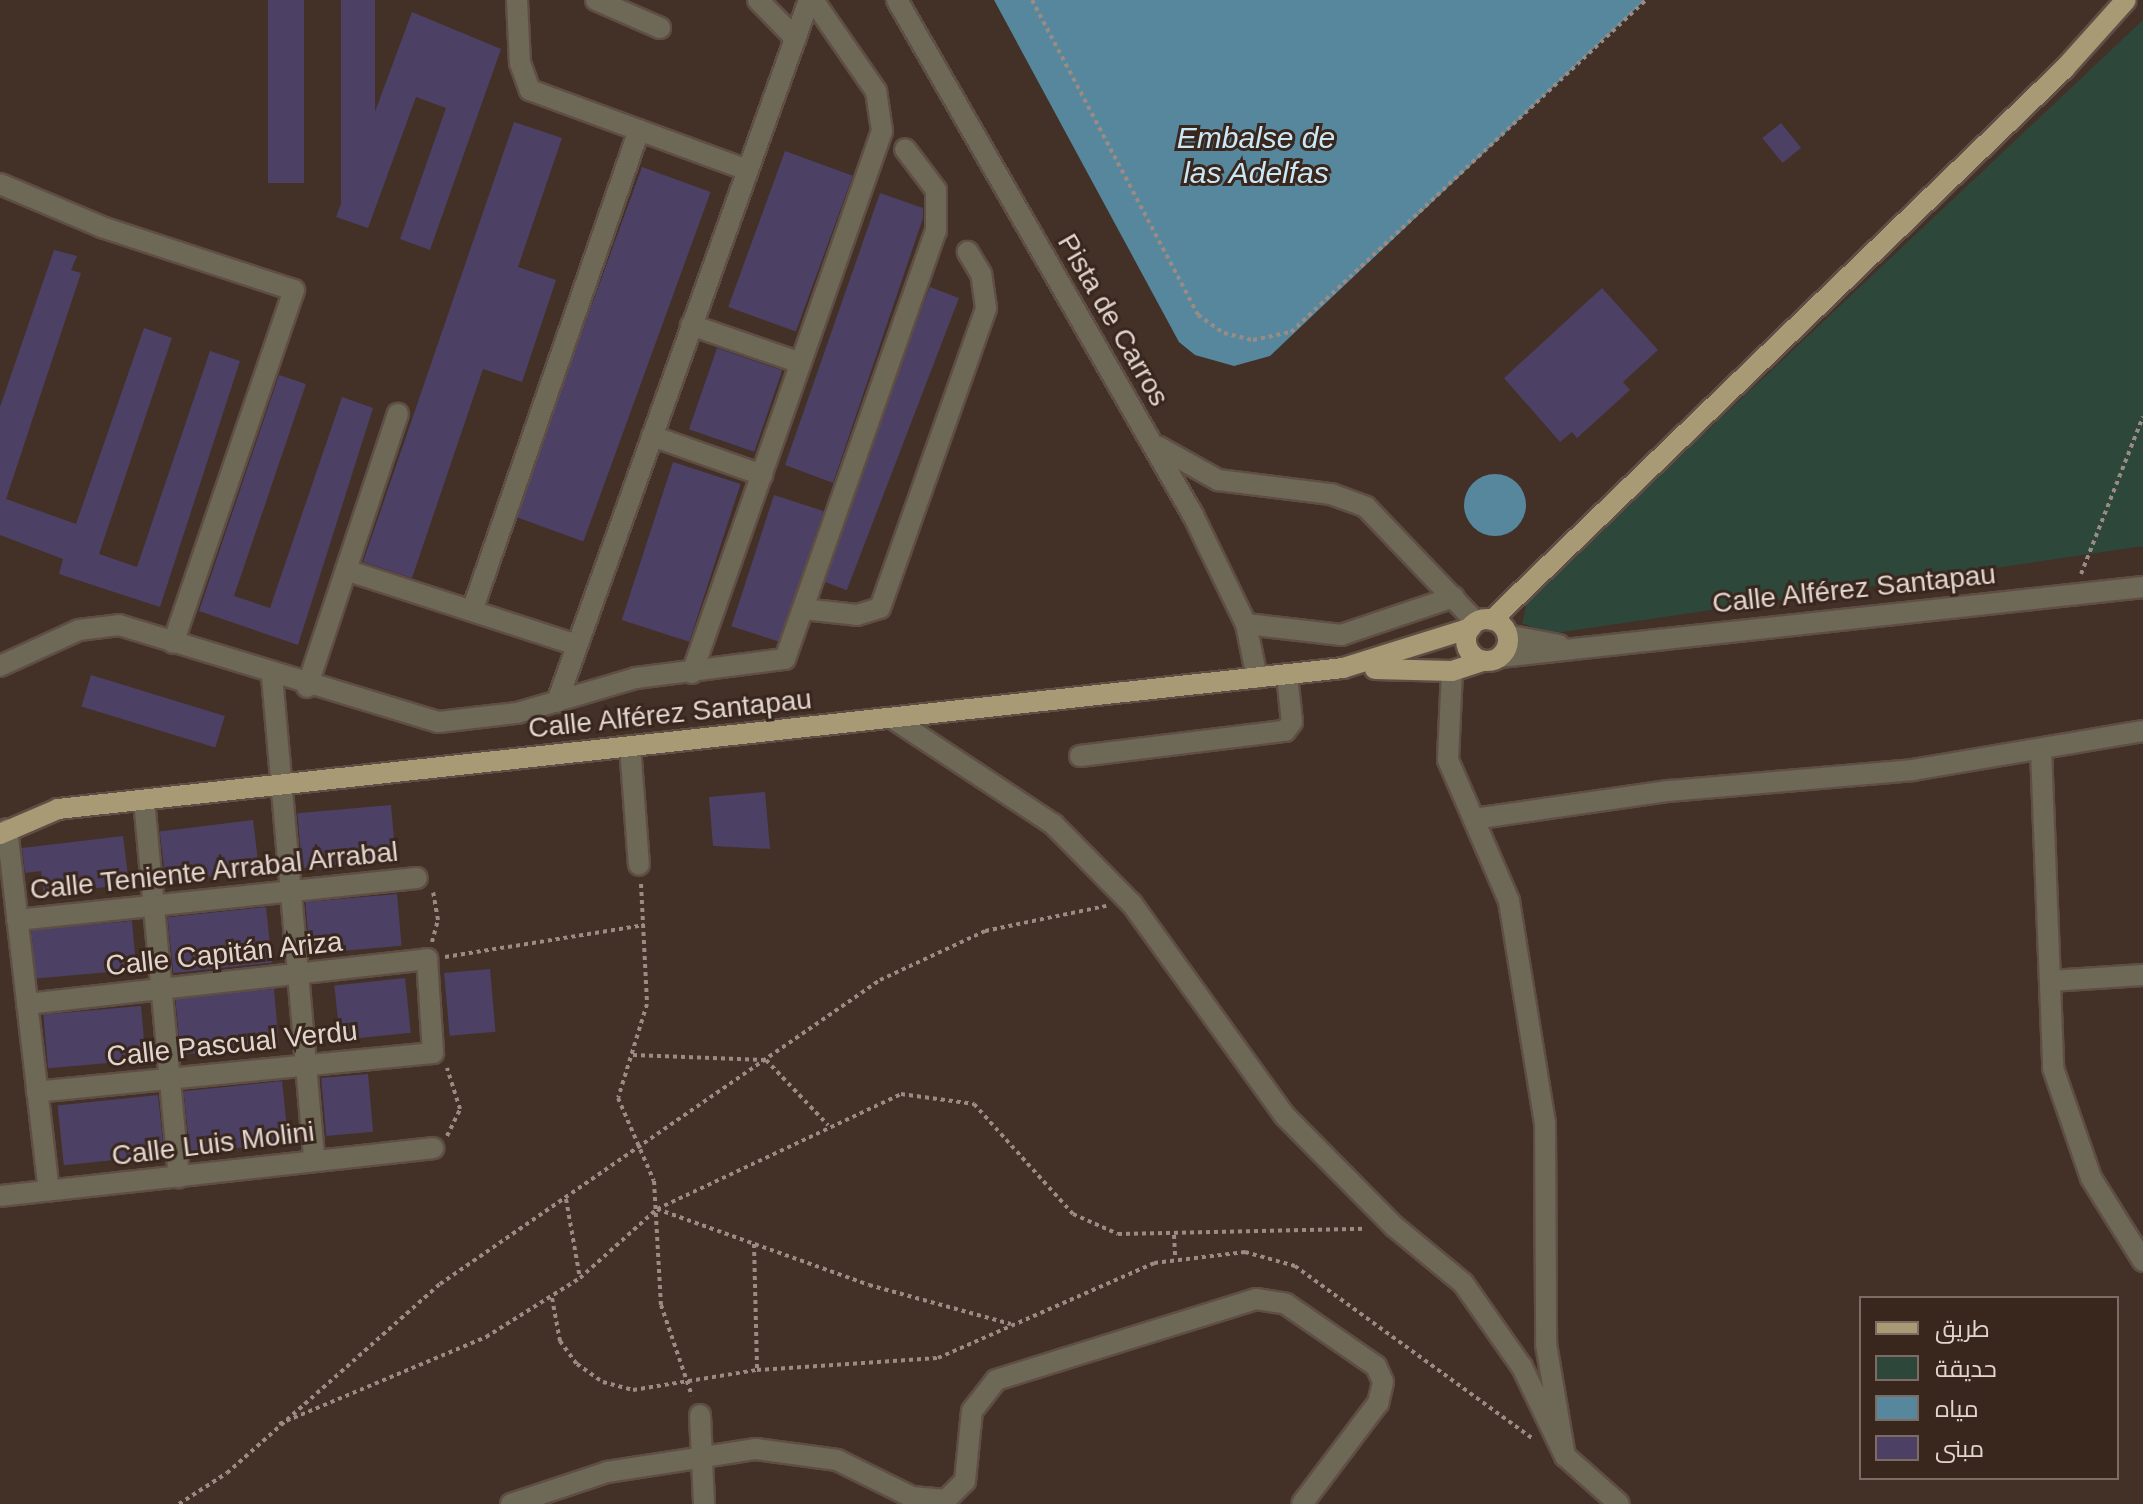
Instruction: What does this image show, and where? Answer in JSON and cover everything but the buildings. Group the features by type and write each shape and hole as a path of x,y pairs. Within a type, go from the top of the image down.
{"main road":[{"path":"1480,623 1507,635 1492,659 1469,652 1480,623 2065,68 2126,0"},
{"name":"Calle Alférez Santapau","path":"1343,668 1480,623"},
{"name":"Calle Alférez Santapau","path":"4,831 58,809 1343,668 1452,671 1492,659"}],"street":[{"path":"517,0 524,84 748,170"},
{"path":"596,0 660,28"},
{"path":"758,0 796,39"},
{"path":"557,702 811,0"},
{"path":"692,673 801,363 883,116 876,91 811,0"},
{"name":"Pista de Carros","path":"897,0 1150,440 1246,624 1257,678"},
{"path":"472,611 639,130"},
{"path":"0,666 97,626 173,643 307,687 439,722 557,702 609,683 781,661 803,609 936,231 936,190 905,149"},
{"path":"0,184 102,227 294,290 173,643"},
{"path":"0,194 25,192"},
{"path":"803,609 857,615 880,608 986,308 981,274 968,252"},
{"path":"691,325 801,363"},
{"path":"307,687 398,414"},
{"path":"652,436 762,475"},
{"path":"1150,440 1185,468 1218,480 1331,494 1366,507 1480,623"},
{"path":"346,570 577,645"},
{"name":"Calle Alférez Santapau","path":"1492,659 1571,646 2143,587"},
{"path":"1246,624 1341,635 1454,597"},
{"name":"Calle Alférez Santapau","path":"1507,635 1571,646"},
{"path":"1452,671 1448,760 1509,901 1542,1108 1546,1344 1565,1456"},
{"path":"1080,756 1285,731 1292,722 1287,675"},
{"path":"272,676 276,785 314,1160"},
{"path":"892,718 1053,824 1132,904 1284,1115 1395,1227 1463,1283 1522,1367 1565,1456 1619,1504"},
{"path":"1474,819 2041,749 2143,731"},
{"path":"630,746 639,865"},
{"path":"2041,749 2050,981 2063,1106 2091,1178 2143,1261"},
{"path":"144,800 179,1177"},
{"path":"4,831 49,1191"},
{"name":"Calle Teniente Arrabal Arrabal","path":"17,920 154,903 417,878"},
{"path":"427,959 433,1053"},
{"name":"Calle Capitán Ariza","path":"27,1004 427,959"},
{"path":"2050,981 2143,975"},
{"name":"Calle Pascual Verdu","path":"37,1092 169,1076 433,1053"},
{"name":"Calle Luis Molini","path":"0,1196 433,1148"},
{"path":"511,1504 607,1472 756,1449 808,1453 865,1470 912,1497 946,1500 965,1481 972,1411 996,1380 1245,1300 1286,1304 1376,1366 1383,1382 1378,1403 1302,1504"},
{"path":"700,1415 704,1504"}],"path":[{"path":"1032,0 1198,315 1224,333 1253,340 1291,332 1646,0"},
{"path":"2073,595 2143,417"},
{"path":"639,865 647,1004 618,1098 640,1150 657,1209 661,1305 700,1415"},
{"path":"417,878 436,903 427,959 644,925"},
{"path":"179,1504 227,1473 440,1284 640,1150 880,980 950,945 1020,920 1132,904"},
{"path":"433,1053 456,1081 460,1109 451,1132 433,1148"},
{"path":"633,1055 766,1060 828,1125"},
{"path":"279,1424 486,1337 580,1278 657,1209 828,1125 901,1094 960,1098 999,1128 1073,1214 1118,1234 1174,1235 1395,1227"},
{"path":"566,1199 580,1278"},
{"path":"657,1209 754,1244 1011,1324"},
{"path":"1174,1235 1175,1257"},
{"path":"754,1244 757,1370"}],"green space":[{"path":"2143,20 2143,546 1549,634 1522,623 1528,600"}],"water":[{"name":"Embalse de las Adelfas","path":"994,0 1645,0 1270,356 1234,366 1195,355 1179,342"},
{"path":"1495,474 1507,476 1517,483 1524,493 1524,517 1517,527 1507,534 1495,536 1483,534 1473,527 1466,517 1464,505 1466,493 1473,483 1483,476"}]}
